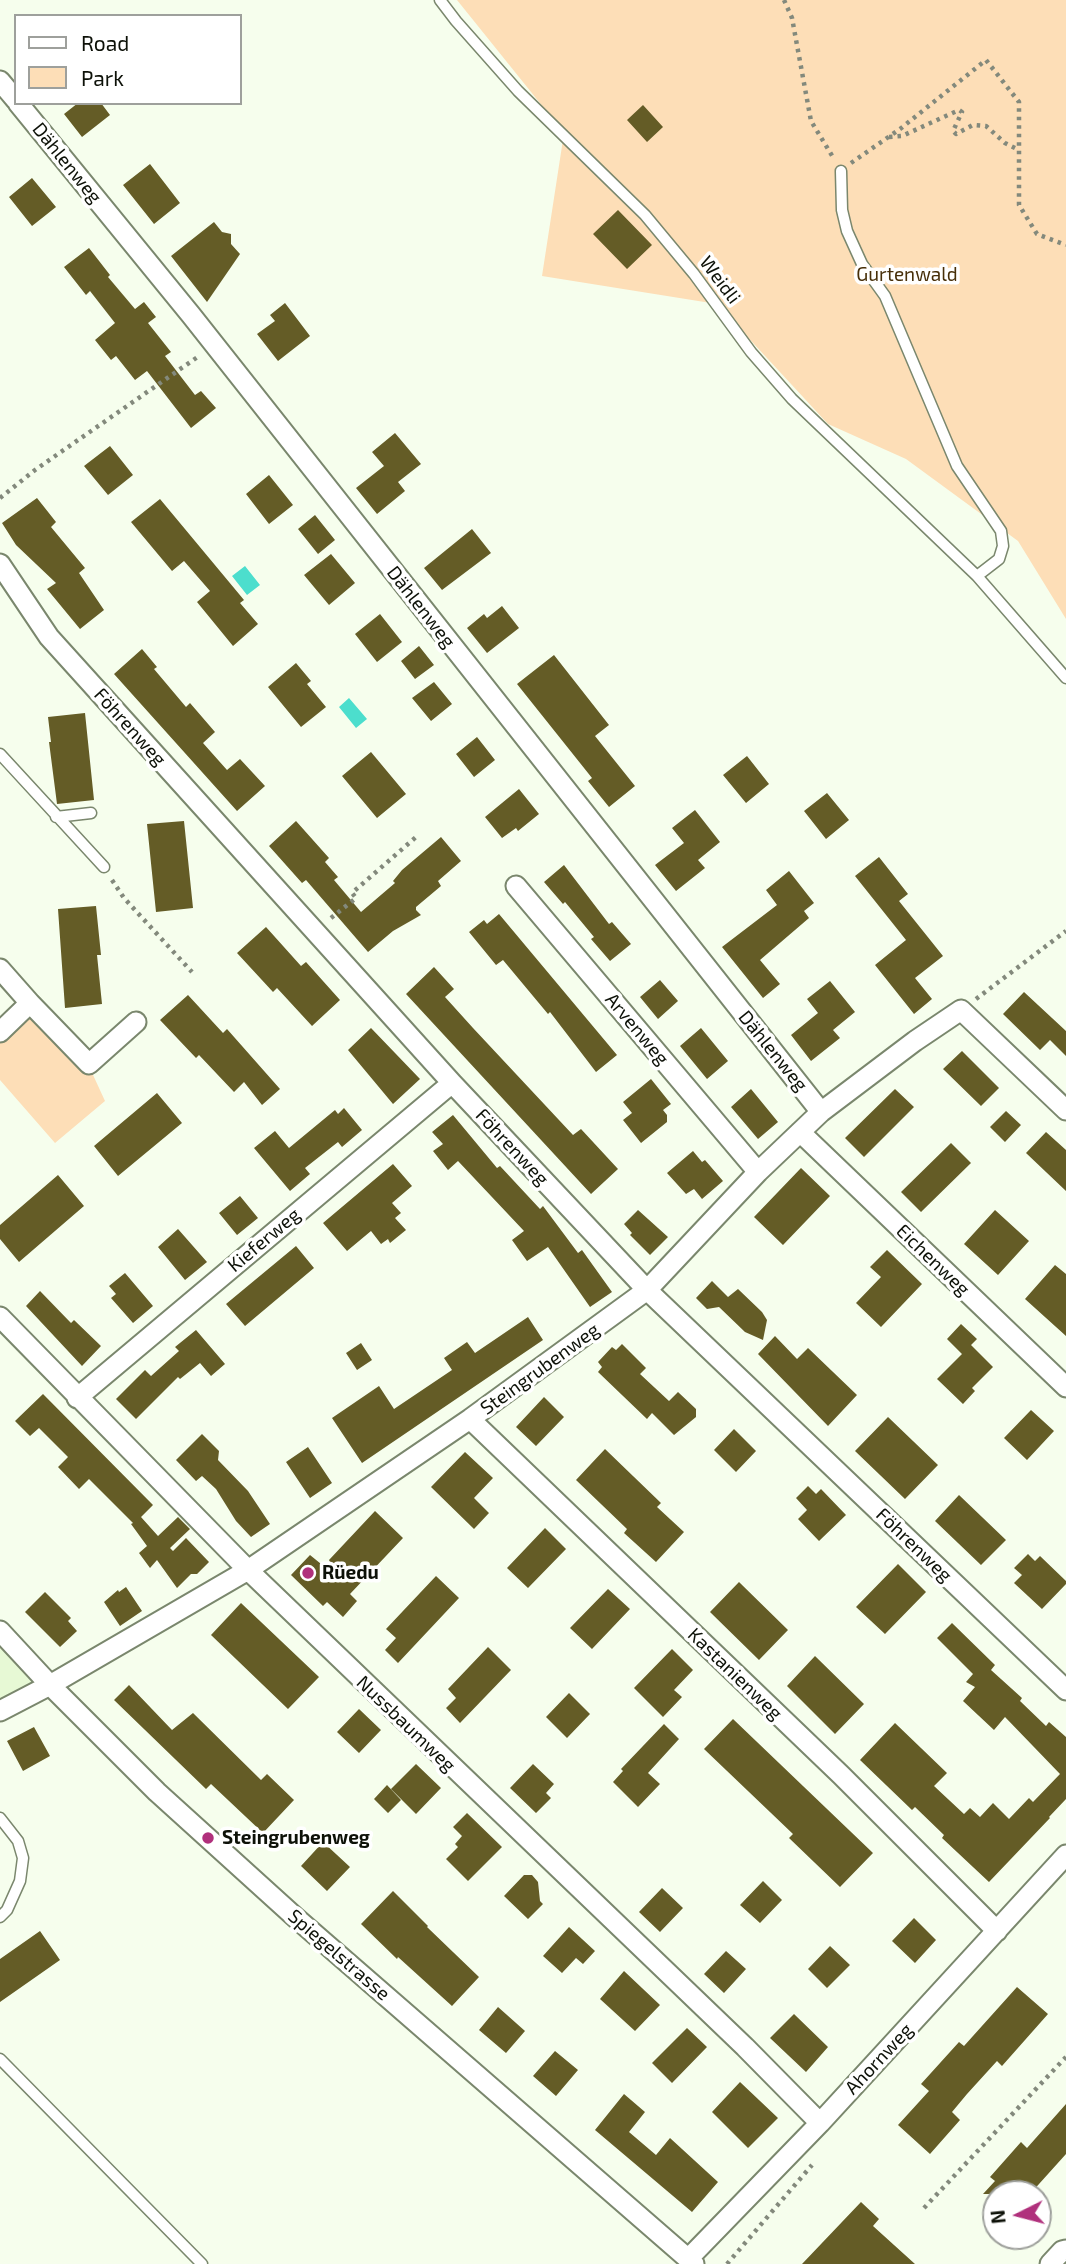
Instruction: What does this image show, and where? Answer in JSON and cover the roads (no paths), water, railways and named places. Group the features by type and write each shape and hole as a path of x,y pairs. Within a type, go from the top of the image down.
{"street":[{"name":"Dählenweg","path":"0,81 14,98"},
{"name":"Dählenweg","path":"19,105 191,315 821,1112"},
{"name":"Föhrenweg","path":"0,564 49,637 452,1083 647,1290 1066,1690"},
{"name":"Arvenweg","path":"516,886 758,1172"},
{"path":"0,969 89,1065 136,1022"},
{"path":"0,1031 30,1003"},
{"name":"Steingrubenweg","path":"0,1711 50,1685 248,1570 470,1419 647,1290 758,1172 821,1112 961,1010 1066,1110"},
{"name":"Kieferweg","path":"77,1398 452,1083"},
{"name":"Eichenweg","path":"800,1132 1066,1387"},
{"name":"Nussbaumweg","path":"0,1317 248,1570 820,2123"},
{"name":"Kastanienweg","path":"470,1419 841,1774 997,1931"},
{"name":"Spiegelstrasse","path":"0,1631 50,1685 157,1791 295,1917 691,2262"},
{"name":"Ahornweg","path":"691,2262 1066,1855"},
{"path":"1050,2264 1066,2250"}],"lane":[{"name":"Weidli","path":"440,0 511,84 645,215 694,274 751,352 792,399 977,576 1066,678"},
{"path":"841,171 842,210 847,231 862,264 885,296 957,466 1001,531 1003,546 999,559 977,576"},
{"path":"0,754 104,867"},
{"path":"56,817 91,813"},
{"path":"0,1818 18,1841 23,1858 20,1881 7,1910 0,1917"},
{"path":"0,2059 202,2264"}],"water":[{"path":"245,566 260,585 247,595 232,576"},
{"path":"349,698 367,719 356,728 339,707"}],"place":[{"name":"Rüedu","path":"308,1573"},
{"name":"Steingrubenweg","path":"208,1838"}],"park label":[{"name":"Gurtenwald","path":"907,275"}]}
